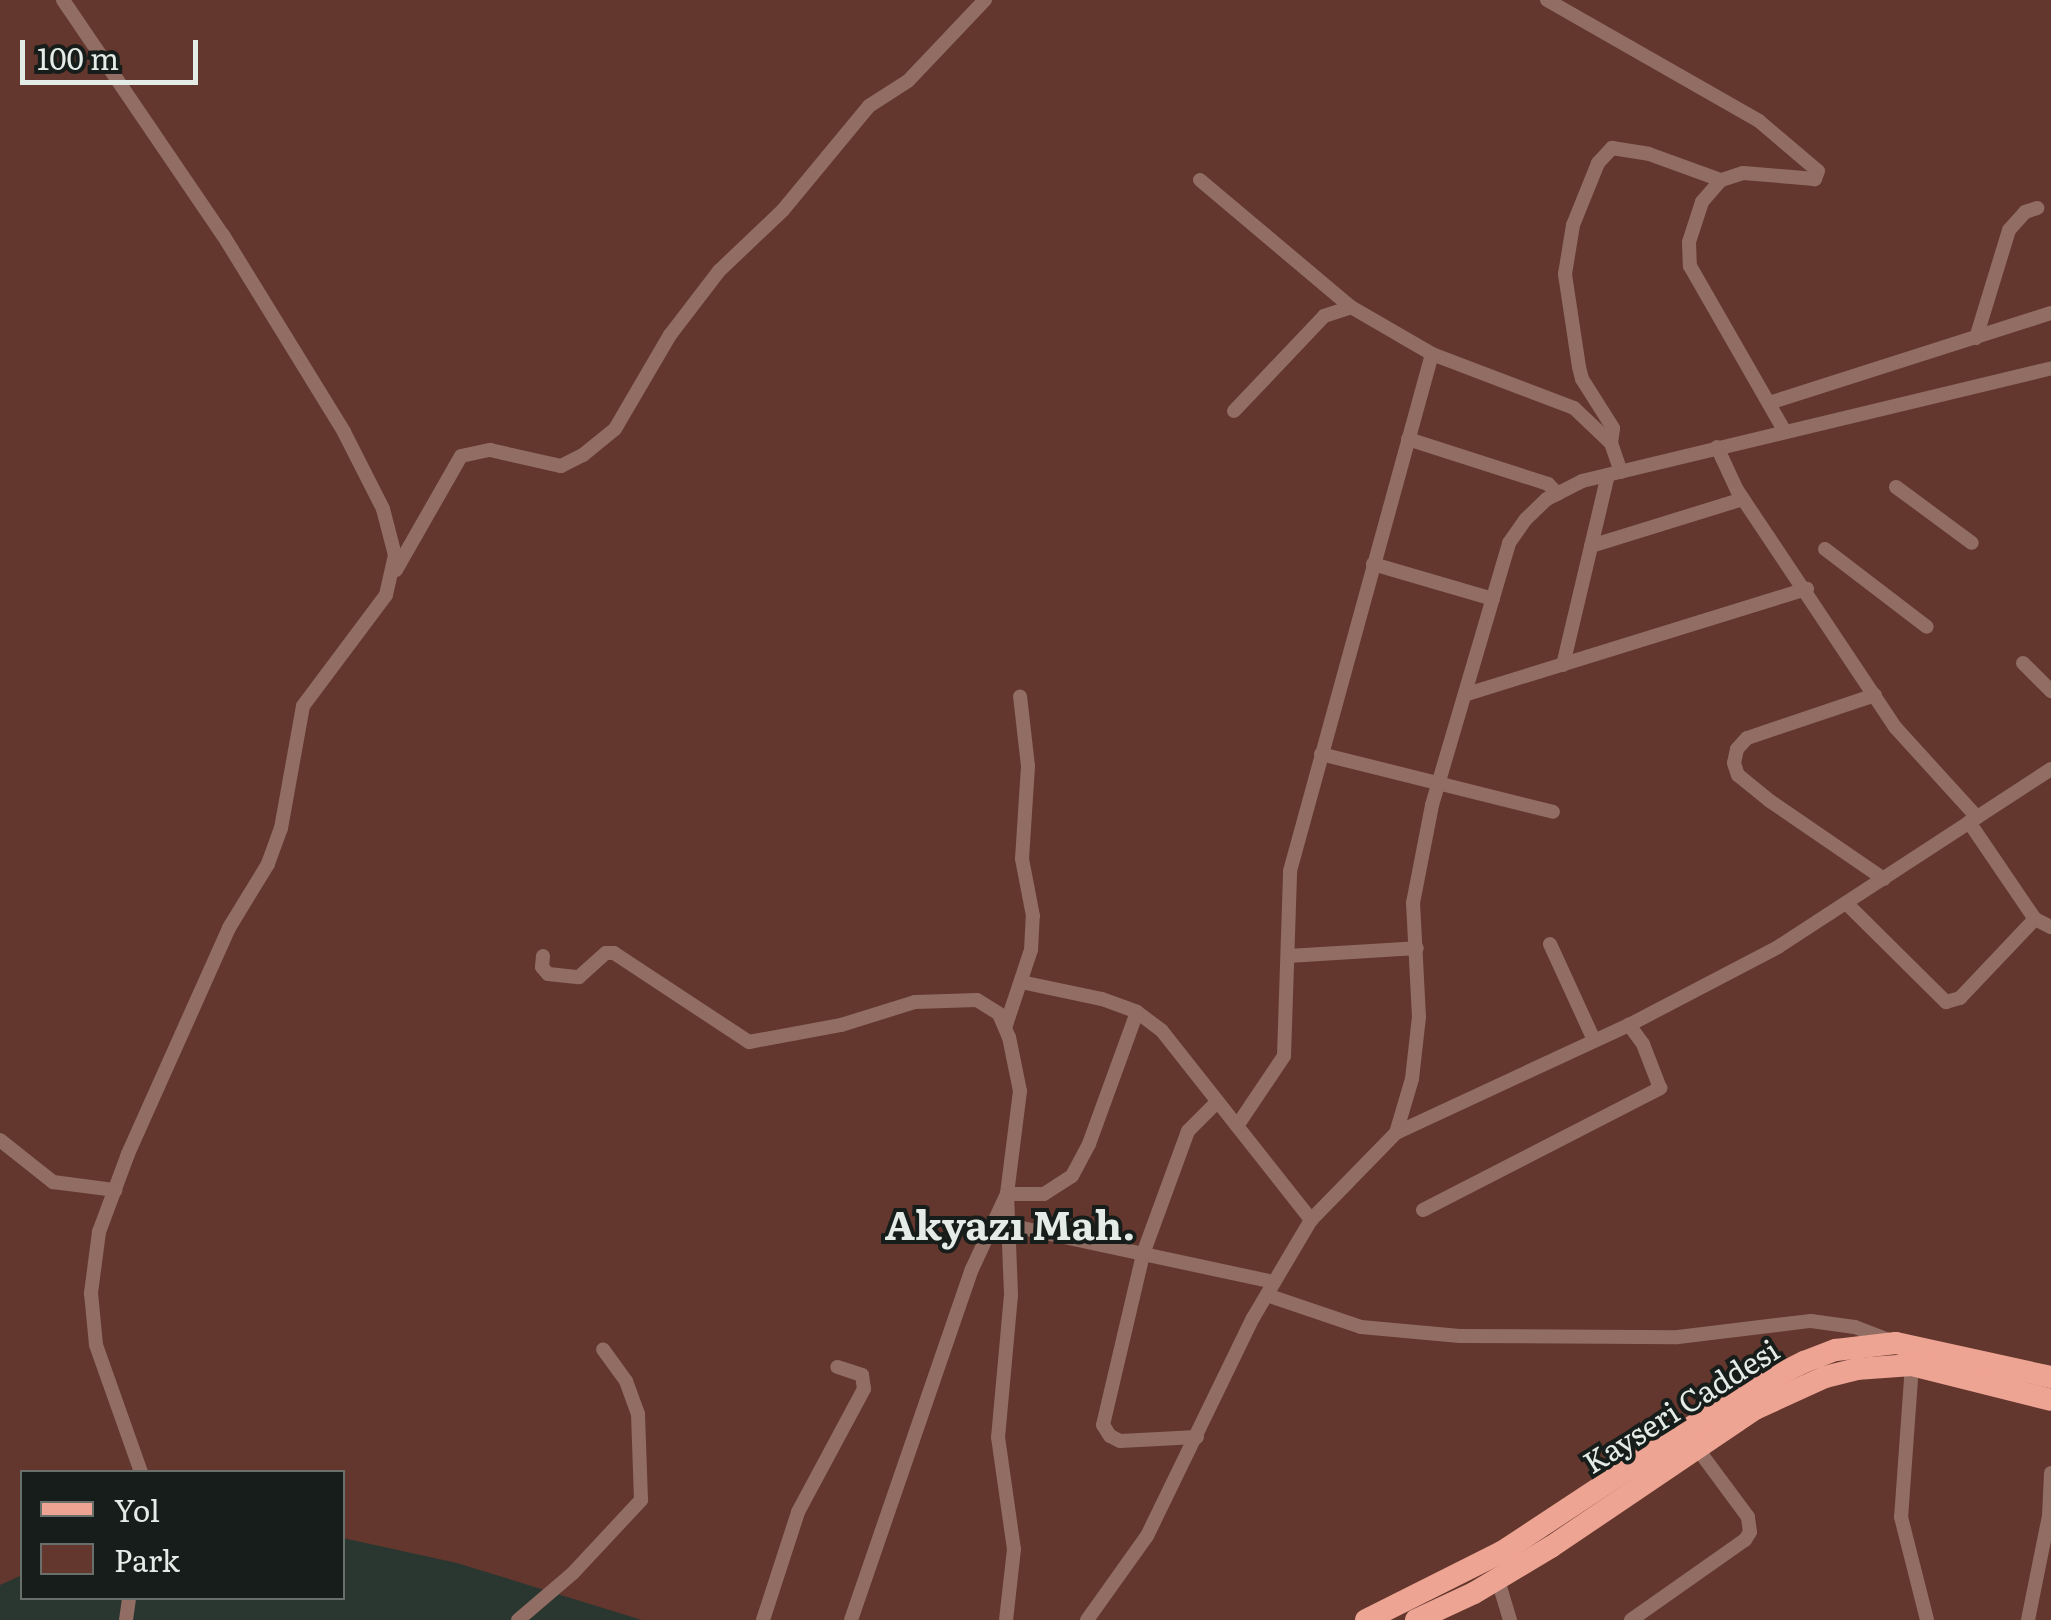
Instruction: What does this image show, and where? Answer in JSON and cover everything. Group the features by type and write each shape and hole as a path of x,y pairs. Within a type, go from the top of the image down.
{"main road":[{"name":"Kayseri Caddesi","path":"1366,1620 1502,1552 1778,1373 1836,1350 1896,1343 2051,1377"},
{"name":"Kayseri Caddesi","path":"1416,1620 1498,1580 1755,1409 1808,1383 1856,1369 1912,1365 2051,1400"}],"street":[{"path":"63,0 223,235 344,432 383,508 394,554 393,575"},
{"path":"141,1470 96,1345 91,1293 99,1232 229,928 268,864 282,828 303,706 334,658 375,612 461,456 490,450 561,466 573,462 615,429 670,335 719,270 783,210 869,106 908,82 953,39 985,0"},
{"path":"1547,0 1760,121 1818,174 1816,180 1743,173 1721,180 1702,202 1695,218 1690,266 1784,430"},
{"path":"1563,664 1592,546 1615,473 1613,428 1582,380 1565,281 1565,255 1584,194 1602,156 1618,147 1721,180"},
{"path":"1200,180 1351,307 1432,354 1574,408 1611,443"},
{"path":"1976,338 2009,230 2025,212 2037,208"},
{"path":"1234,411 1324,316 1351,307"},
{"path":"1769,403 2051,313"},
{"path":"1237,1126 1284,1056 1290,871 1432,354"},
{"path":"1396,1132 1412,1079 1419,1018 1413,903 1439,782 1509,542 1526,518 1558,494 1615,473 1784,430 1919,403 2051,368"},
{"path":"1408,439 1548,484 1558,494"},
{"path":"1717,447 1743,499 1808,590 1895,727 1973,820 2034,919 2051,927"},
{"path":"1896,487 1972,543"},
{"path":"1592,546 1743,499"},
{"path":"1825,550 1928,627"},
{"path":"1374,564 1493,599"},
{"path":"1466,694 1808,590"},
{"path":"2024,662 2051,691"},
{"path":"1875,695 1747,738 1734,762 1738,774 1770,801 1884,878"},
{"path":"1006,1025 1031,950 1034,916 1022,859 1028,766 1020,696"},
{"path":"1321,754 1553,812"},
{"path":"1087,1620 1147,1536 1271,1289 1311,1220 1396,1132 1629,1025 1778,947 2051,769"},
{"path":"1846,903 1941,1000 1951,1002 2034,919"},
{"path":"1550,944 1594,1040"},
{"path":"1288,956 1417,948"},
{"path":"543,956 542,967 548,974 580,977 606,953 614,953 743,1041 841,1026 914,1002 977,1000 989,1005 1006,1025 1020,1090 1007,1194 1011,1295 998,1437 1014,1548 1006,1620"},
{"path":"1021,982 1102,999 1137,1012 1162,1031 1311,1220"},
{"path":"1007,1194 1044,1194 1072,1176 1089,1144 1137,1012"},
{"path":"1423,1210 1660,1088 1643,1044 1629,1025"},
{"path":"1197,1437 1120,1441 1110,1436 1104,1426 1143,1254 1188,1131 1217,1102"},
{"path":"0,1140 53,1182 115,1190"},
{"path":"851,1620 972,1268 1007,1194"},
{"path":"1008,1225 1143,1254 1271,1289 1361,1326 1460,1336 1678,1336 1812,1321 1855,1326 1896,1343"},
{"path":"518,1620 574,1573 640,1500 638,1414 626,1381 603,1348"},
{"path":"1912,1365 1901,1517 1927,1620"},
{"path":"762,1620 798,1512 864,1389 862,1375 837,1367"},
{"path":"1631,1620 1745,1540 1750,1532 1748,1517 1697,1448"},
{"path":"2028,1620 2049,1516 2051,1473"},
{"path":"1498,1580 1510,1620"}],"green space":[{"path":"0,0 2051,0 2051,1620 642,1620 457,1563 345,1538 345,1470 20,1470 20,1576 0,1585"}],"district":[{"name":"Akyazı Mah.","path":"1010,1223"}]}
